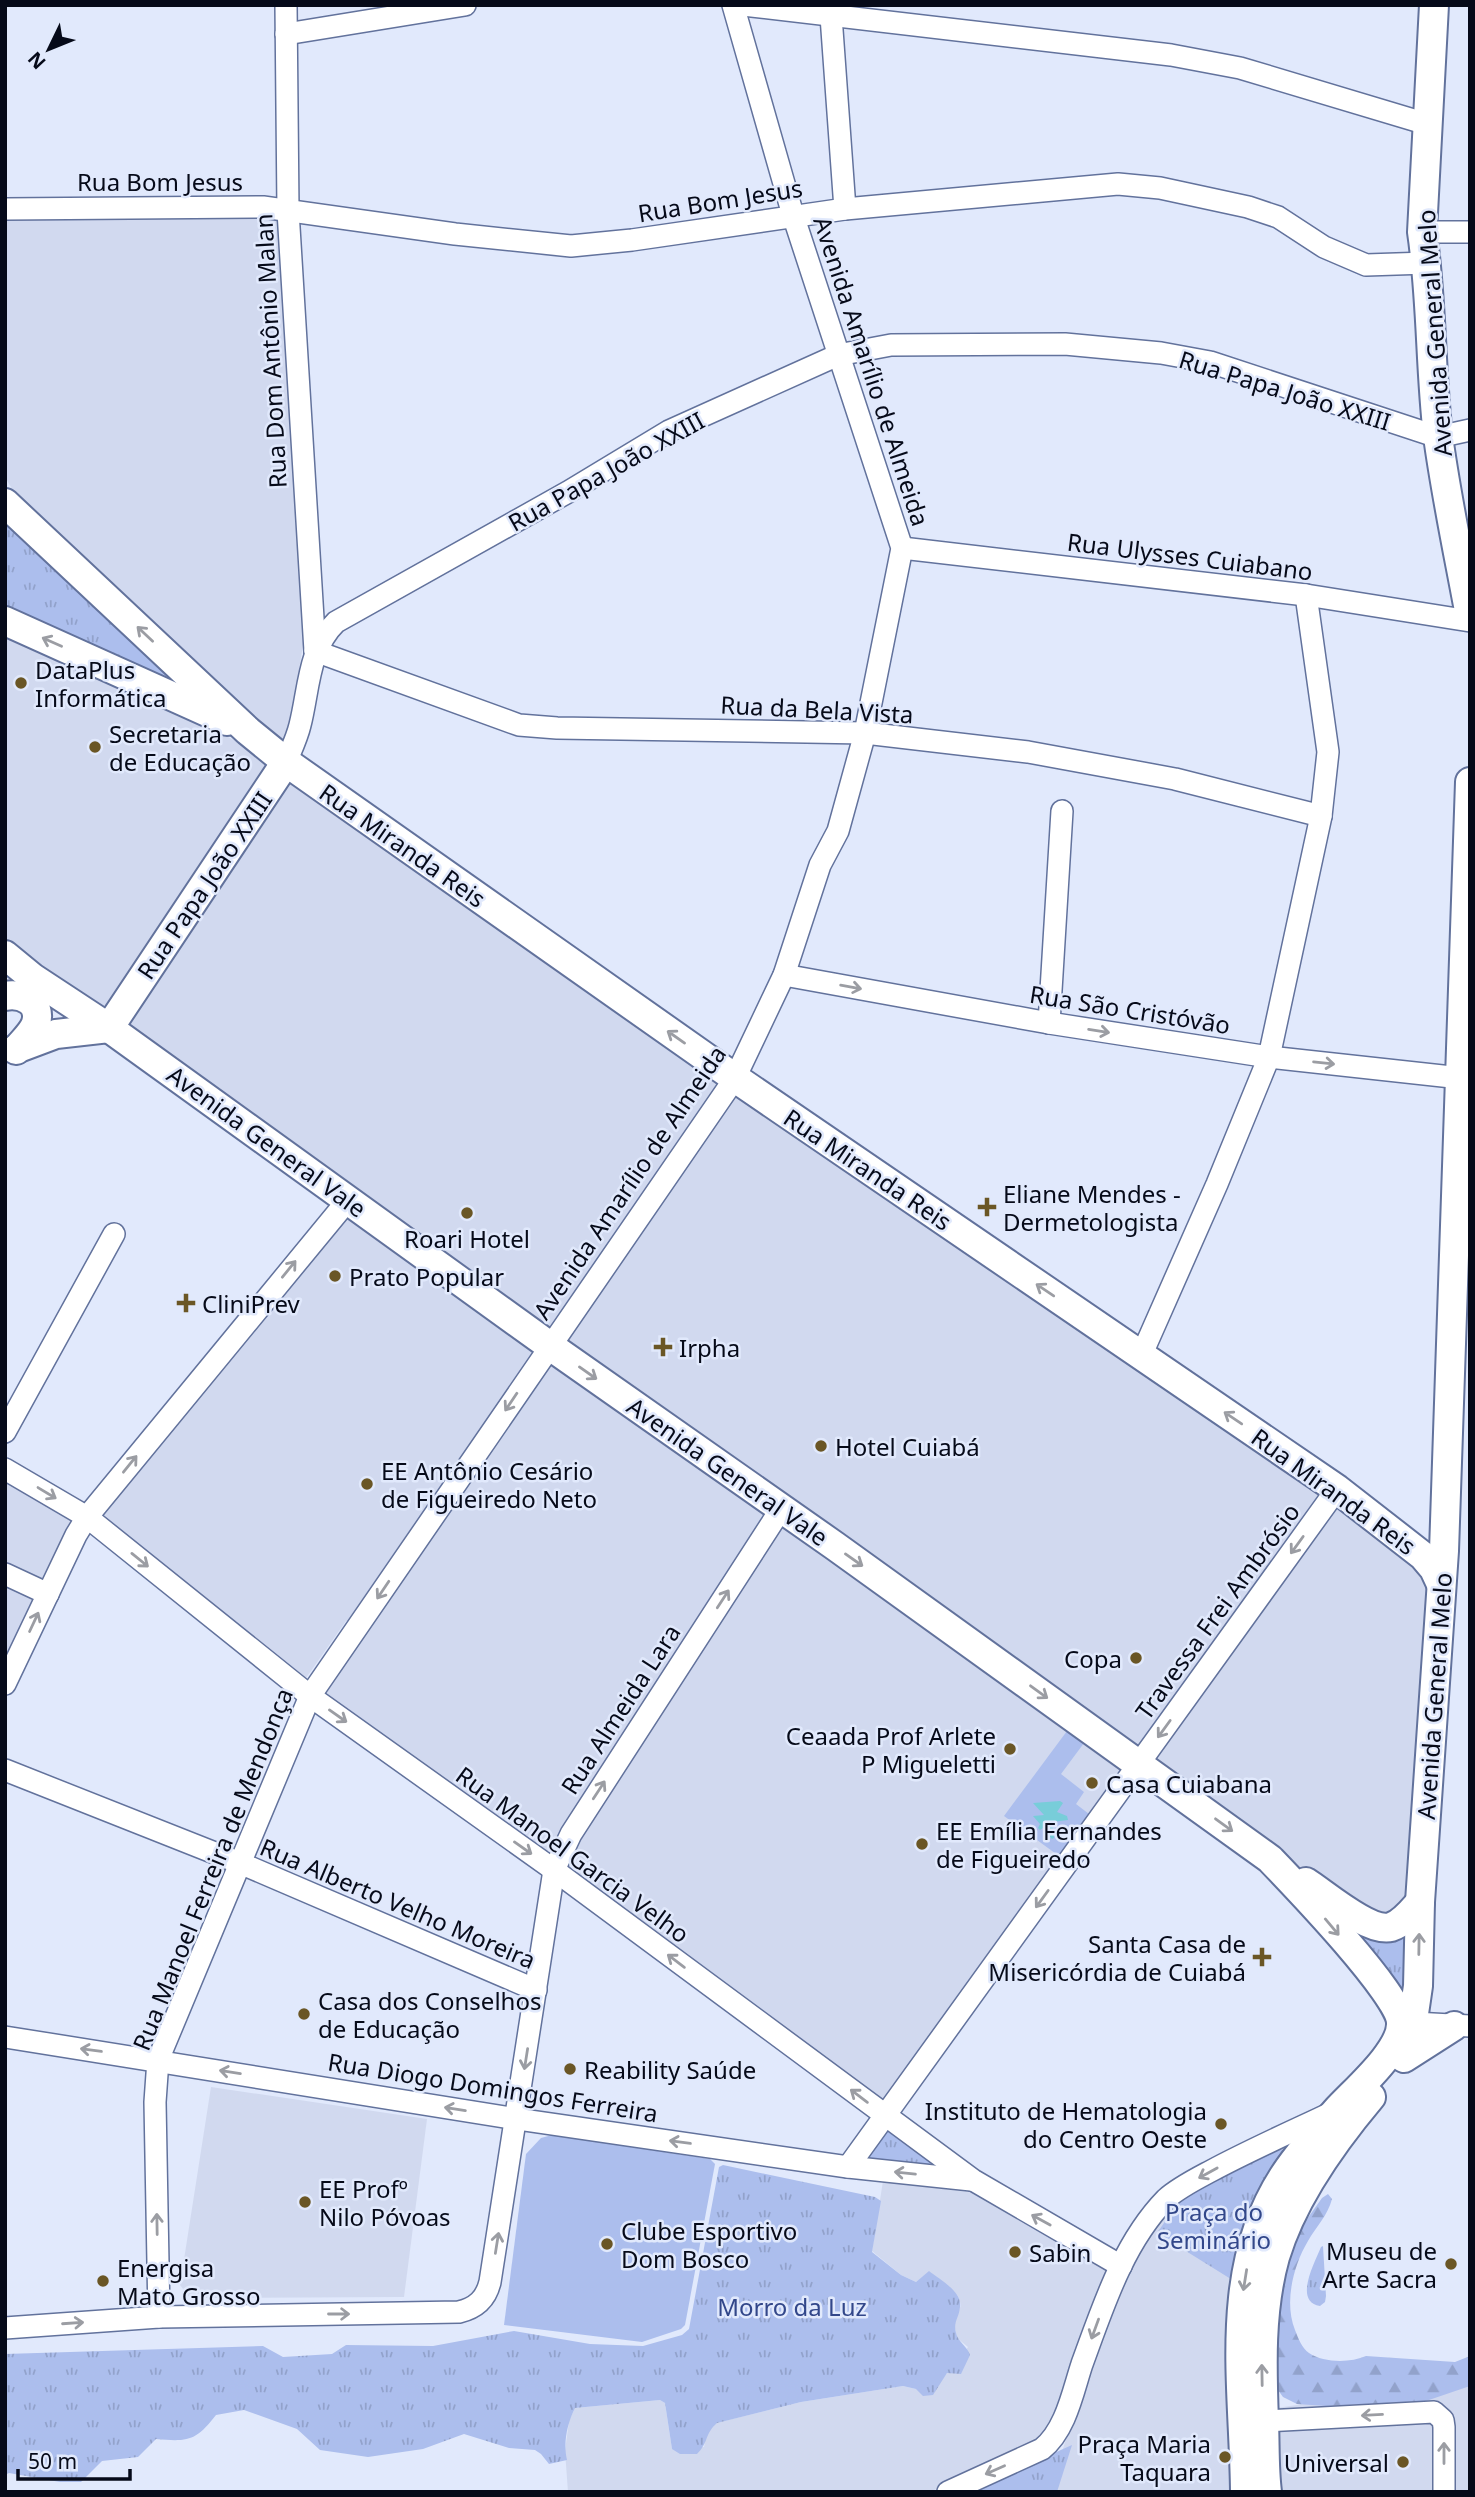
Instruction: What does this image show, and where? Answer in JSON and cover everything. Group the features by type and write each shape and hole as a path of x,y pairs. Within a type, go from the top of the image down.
{"main road":[{"name":"Avenida General Melo","path":"1434,5 1422,232 1427,263 1438,437 1470,619"},
{"path":"5,503 248,731"},
{"path":"5,621 248,731"},
{"name":"Rua Miranda Reis","path":"248,731 286,762 735,1078 1337,1489 1423,1556 1434,1569 1441,1584"},
{"name":"Rua Papa João XXIII","path":"109,1028 286,762"},
{"name":"Avenida General Melo","path":"1405,2038 1418,1986 1420,1902 1446,1513 1466,1078 1470,782"},
{"name":"Avenida General Vale","path":"10,962 109,1028 1270,1859 1314,1905 1385,1990 1400,2017 1405,2038"},
{"path":"5,996 25,997 32,1003 37,1014 33,1030 11,1057"},
{"path":"11,1057 56,1034 109,1028"},
{"path":"1408,1544 1427,1535 1446,1513"},
{"path":"1270,1859 1360,1918 1380,1928 1391,1927 1402,1920 1420,1902"},
{"path":"1267,2492 1261,2369 1269,2278 1311,2159 1336,2111 1405,2038 1462,2026"},
{"path":"1245,2492 1239,2356 1249,2256 1265,2210 1283,2177 1311,2159 1360,2110 1405,2038"}],"street":[{"name":"Rua Dom Antônio Malan","path":"286,5 288,211 315,651"},
{"path":"286,34 465,5"},
{"name":"Avenida Amarílio de Almeida","path":"550,1346 735,1078 784,975 820,865 838,831 865,733 902,548 793,215 733,5"},
{"path":"743,5 1171,55 1240,68 1427,124"},
{"path":"831,16 845,209"},
{"name":"Rua Bom Jesus","path":"5,209 264,207 442,232 571,246 632,240 845,209 1118,184 1160,188 1248,207 1278,217 1324,247 1366,265 1427,263"},
{"path":"1422,232 1470,232"},
{"name":"Rua Papa João XXIII","path":"286,762 299,729 315,651 335,622 568,492 669,431 838,355 891,345 1065,344 1161,353 1210,362 1438,437"},
{"path":"1438,437 1470,430"},
{"name":"Rua Ulysses Cuiabano","path":"902,548 1306,596 1470,619"},
{"path":"1141,1356 1269,1058 1321,816 1328,752 1306,596"},
{"name":"Rua da Bela Vista","path":"315,651 519,725 557,728 865,733 1028,752 1175,779 1321,816"},
{"path":"1049,1023 1062,811"},
{"name":"Rua São Cristóvão","path":"784,975 1049,1023 1269,1058 1466,1078"},
{"path":"5,1684 87,1517 348,1200"},
{"path":"5,1432 114,1234"},
{"name":"Rua Manoel Ferreira de Mendonça","path":"159,2317 155,2102 159,2060 310,1696 550,1346"},
{"name":"Rua Manoel Garcia Velho","path":"5,1469 87,1517 310,1696 554,1870 973,2180 1121,2266"},
{"name":"Travessa Frei Ambrósio","path":"848,2167 1337,1489"},
{"name":"Rua Almeida Lara","path":"5,2328 159,2317 431,2313 468,2310 483,2300 490,2282 517,2119 554,1870 571,1834 781,1509"},
{"path":"5,1574 48,1594"},
{"name":"Rua Alberto Velho Moreira","path":"5,1770 240,1863 537,1990"},
{"name":"Rua Diogo Domingos Ferreira","path":"5,2037 517,2119 848,2167 973,2180"},
{"path":"948,2492 1050,2443 1062,2421 1100,2315 1121,2266 1142,2228 1168,2197 1219,2166 1336,2111"},
{"path":"1269,2142 1281,2142 1311,2159"},
{"path":"1264,2421 1428,2412 1439,2415 1444,2427 1444,2492"}],"shaded area":[{"path":"287,209 305,633 286,748 15,494 5,477 5,214"},
{"path":"5,629 33,639 244,745 277,768 108,1011 25,962 5,939"},
{"path":"289,777 728,1078 550,1328 133,1037 126,1019"},
{"path":"742,1085 1324,1489 1139,1746 561,1335"},
{"path":"345,1213 538,1347 349,1622 346,1621 306,1678 95,1514"},
{"path":"543,1354 771,1516 554,1857 321,1689"},
{"path":"5,1479 78,1520 5,1668"},
{"path":"1338,1495 1429,1566 1411,1902 1396,1916 1369,1919 1150,1757"},
{"path":"786,1521 1128,1768 882,2104 563,1864"},
{"path":"1033,1803 1063,1803 1057,1812 1067,1816 1068,1820 1052,1822 1052,1839 1043,1828 1038,1828 1040,1824 1033,1816 1044,1815"},
{"name":"EE Profº Nilo Póvoas","path":"211,2087 427,2119 404,2297 190,2298 180,2285"},
{"path":"1279,2146 1289,2150 1238,2492 1049,2492 1071,2424 1130,2265 1154,2225 1179,2198"},
{"path":"883,2181 975,2193 1111,2269 1053,2425 1040,2440 930,2492 568,2492 565,2451 569,2421 575,2408 660,2400 665,2403 672,2449 704,2447 708,2430 716,2423 801,2402 903,2386 916,2389 938,2384 947,2373 952,2372 968,2347 957,2338 954,2324 961,2305 958,2296 929,2272 916,2282 901,2275 872,2251"},
{"path":"1470,2379 1470,2492 1272,2492 1270,2409"}],"green space":[{"path":"5,519 39,555 187,687 185,692 5,610"},
{"path":"1067,1731 1084,1743 1061,1774 1084,1792 1076,1804 1089,1814 1059,1856 1004,1816"},
{"path":"1328,1902 1405,1927 1410,2007"},
{"path":"883,2127 934,2163 931,2166 866,2160"},
{"name":"Clube Esportivo Dom Bosco","path":"552,2135 710,2159 715,2164 685,2325 681,2329 642,2342 504,2325 526,2154 541,2138"},
{"name":"Praça do Seminário","path":"1277,2149 1285,2150 1234,2281 1157,2233 1178,2203 1227,2173"},
{"name":"Morro da Luz","path":"723,2165 875,2197 881,2201 872,2252 901,2275 916,2282 929,2271 958,2296 960,2307 956,2333 970,2355 961,2374 947,2373 933,2395 923,2396 916,2389 903,2386 801,2402 717,2423 697,2454 680,2454 672,2449 665,2403 660,2400 575,2408 566,2434 567,2460 549,2464 535,2450 509,2448 464,2434 423,2449 368,2457 320,2450 297,2429 244,2410 216,2415 197,2435 184,2440 156,2439 138,2457 102,2461 81,2482 60,2482 9,2473 5,2475 5,2354 263,2346 283,2357 332,2354 346,2345 433,2346 514,2331 590,2344 643,2346 682,2335 689,2329 719,2167"},
{"path":"1328,2194 1332,2199 1330,2205 1303,2251 1294,2273 1290,2297 1292,2319 1304,2348 1322,2359 1337,2361 1366,2356 1455,2362 1470,2356 1470,2386 1426,2401 1326,2406 1297,2404 1283,2397 1275,2386 1277,2311 1292,2240 1322,2198"},
{"path":"1323,2246 1326,2296 1325,2302 1320,2306 1312,2303 1307,2290 1311,2271"},
{"path":"1072,2445 1057,2492 969,2492 1063,2449"}],"place":[{"name":"DataPlus Informática","path":"21,683"},
{"name":"Secretaria de Educação","path":"95,747"},
{"name":"Eliane Mendes - Dermetologista","path":"987,1207"},
{"name":"Roari Hotel","path":"467,1213"},
{"name":"Prato Popular","path":"335,1276"},
{"name":"CliniPrev","path":"186,1303"},
{"name":"Irpha","path":"663,1347"},
{"name":"Hotel Cuiabá","path":"821,1446"},
{"name":"EE Antônio Cesário de Figueiredo Neto","path":"367,1484"},
{"name":"Copa","path":"1136,1658"},
{"name":"Ceaada Prof Arlete P Migueletti","path":"1010,1749"},
{"name":"Casa Cuiabana","path":"1092,1783"},
{"name":"EE Emília Fernandes de Figueiredo","path":"922,1844"},
{"name":"Santa Casa de Misericórdia de Cuiabá","path":"1262,1957"},
{"name":"Casa dos Conselhos de Educação","path":"304,2014"},
{"name":"Reability Saúde","path":"570,2069"},
{"name":"Instituto de Hematologia do Centro Oeste","path":"1221,2124"},
{"name":"EE Profº Nilo Póvoas","path":"305,2202"},
{"name":"Clube Esportivo Dom Bosco","path":"607,2244"},
{"name":"Sabin","path":"1015,2252"},
{"name":"Museu de Arte Sacra","path":"1451,2264"},
{"name":"Energisa Mato Grosso","path":"103,2281"},
{"name":"Praça Maria Taquara","path":"1225,2457"},
{"name":"Universal","path":"1403,2462"}]}
